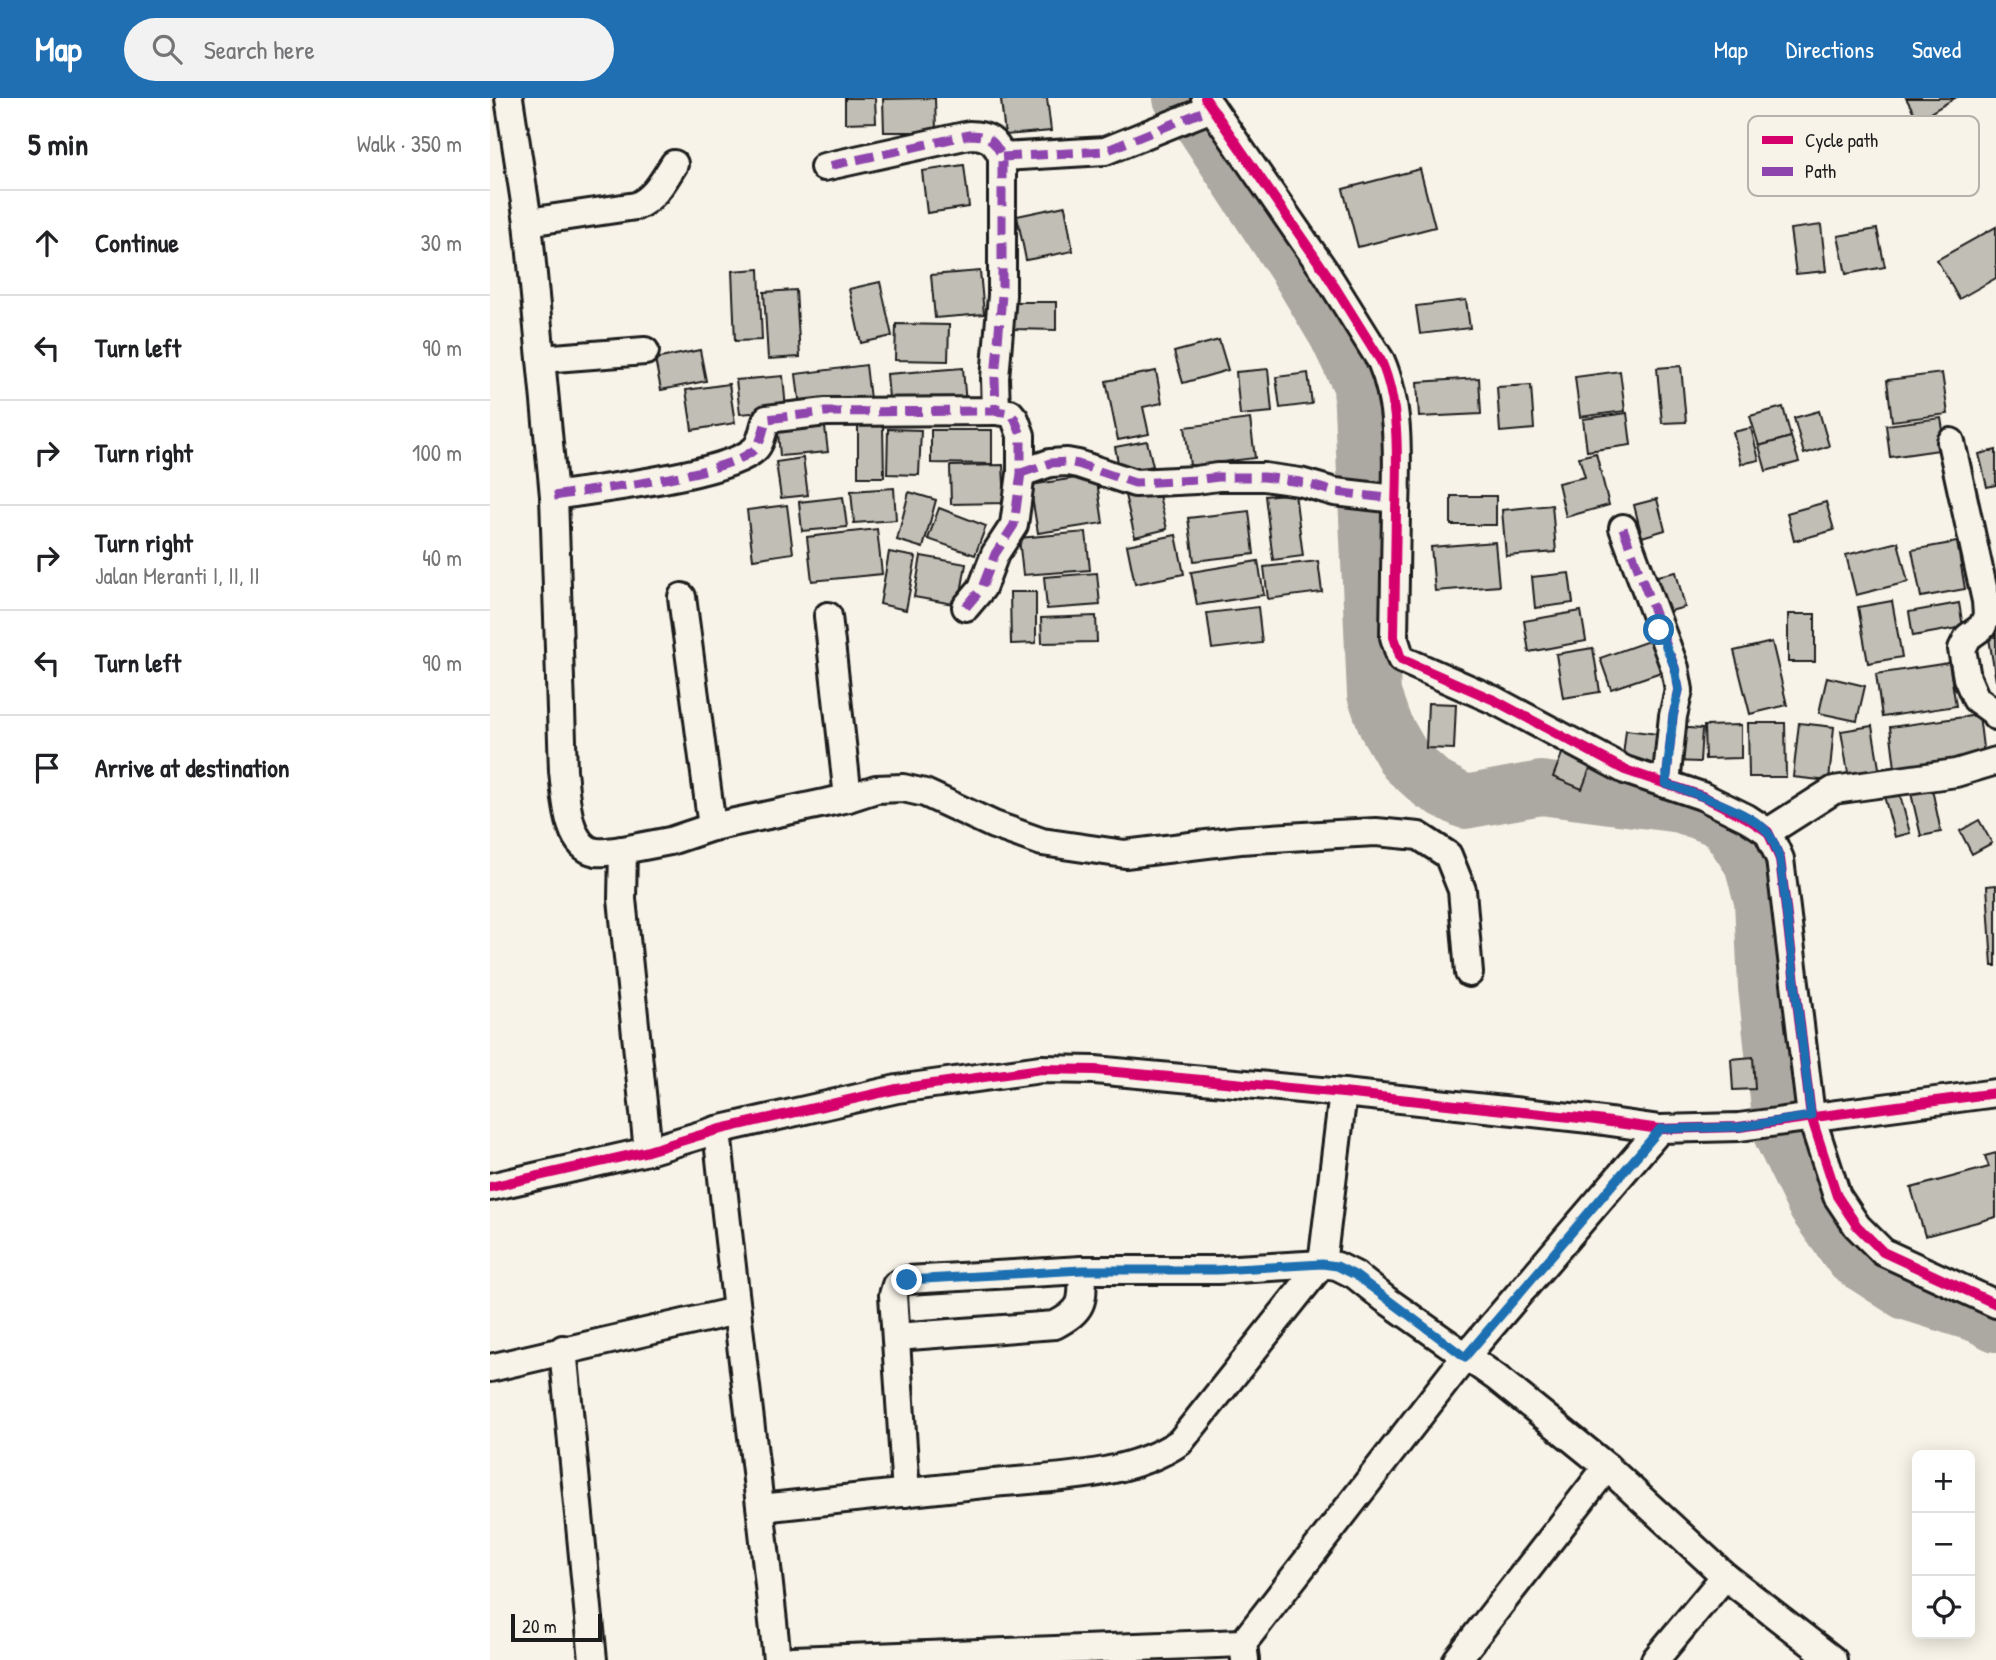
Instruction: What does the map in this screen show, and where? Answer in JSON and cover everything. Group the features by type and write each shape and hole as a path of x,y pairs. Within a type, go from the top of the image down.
{"street":[{"path":"509,98 528,222 554,496 563,771 568,813 576,840 593,852 623,850 670,841 712,827 848,798 876,789 904,788 925,793 994,825 1042,842 1125,854 1240,840 1376,832 1419,836 1448,855 1462,890 1469,973"},
{"path":"1002,157 1105,151 1202,109 1326,273 1381,361 1391,394 1396,450 1376,497 1394,637 1401,659 1494,700 1626,770 1713,801 1768,832 1780,859 1809,1117 1837,1196 1857,1226 1883,1252 1996,1304"},
{"path":"824,167 969,135 982,135 996,144 1002,157 1002,295 995,378 996,411"},
{"path":"528,222 636,206 657,190 674,164"},
{"path":"541,359 645,351"},
{"path":"554,496 658,479 742,459 758,447 766,419 778,416 826,412 1010,413 1019,427 1021,473 1013,529 995,554 982,588 967,607"},
{"path":"1951,442 1987,608 1982,627 1968,636 1962,649 1967,678 1976,699 1996,716"},
{"path":"1021,473 1050,463 1066,463 1078,464 1135,482 1264,477 1376,497"},
{"path":"1623,528 1675,668 1679,690 1673,716 1666,784"},
{"path":"682,597 712,827"},
{"path":"828,616 848,798"},
{"path":"1768,832 1834,790 1956,773 1996,761"},
{"path":"623,850 622,899 649,1151"},
{"path":"490,1187 649,1151 717,1130 897,1089 1041,1069 1119,1072 1343,1093 1660,1129 1739,1127 1996,1093"},
{"path":"761,1508 1109,1470 1160,1456 1180,1442 1322,1264 1343,1093"},
{"path":"793,1660 1244,1651 1465,1357 1660,1129"},
{"path":"717,1130 777,1660"},
{"path":"906,1493 893,1295 896,1285 907,1280 1082,1270 1217,1270 1322,1264 1337,1266 1355,1275 1497,1378 1607,1467 1725,1576 1833,1660"},
{"path":"896,1337 1055,1325 1072,1316 1083,1300 1082,1270"},
{"path":"490,1368 736,1311"},
{"path":"563,1349 593,1660"},
{"path":"1457,1660 1607,1467"},
{"path":"1655,1660 1725,1576"}],"building":[{"path":"845,98 875,98 876,122 845,123"},
{"path":"935,98 936,132 884,132 883,99"},
{"path":"1047,98 1051,131 1005,135 1001,100"},
{"path":"1906,98 1955,98 1925,116 1916,116"},
{"path":"964,165 969,207 927,213 922,171"},
{"path":"1420,169 1435,227 1358,247 1343,189"},
{"path":"1065,206 1073,251 1026,260 1017,216"},
{"path":"1821,225 1826,271 1796,274 1790,229"},
{"path":"1996,227 1996,278 1959,299 1937,260"},
{"path":"1877,229 1885,267 1846,274 1838,236"},
{"path":"759,269 762,340 735,341 732,271"},
{"path":"980,271 984,314 935,318 931,275"},
{"path":"880,282 892,336 861,343 849,289"},
{"path":"796,290 800,357 768,359 764,292"},
{"path":"1466,300 1470,328 1420,334 1416,306"},
{"path":"1014,302 1056,302 1056,330 1014,329"},
{"path":"896,324 949,325 948,361 895,360"},
{"path":"1219,340 1228,370 1183,383 1174,352"},
{"path":"700,350 706,381 661,390 655,359"},
{"path":"866,365 870,399 800,407 796,374"},
{"path":"1681,366 1686,422 1662,423 1657,368"},
{"path":"963,368 966,405 890,411 887,374"},
{"path":"1268,369 1272,412 1240,415 1236,372"},
{"path":"1156,371 1162,403 1143,407 1149,434 1118,440 1106,381"},
{"path":"1620,371 1625,411 1580,417 1575,377"},
{"path":"1308,373 1312,404 1280,408 1276,377"},
{"path":"1942,373 1948,414 1892,421 1887,380"},
{"path":"783,376 786,410 740,414 736,380"},
{"path":"1479,378 1481,414 1419,417 1417,382"},
{"path":"729,384 735,423 692,430 686,390"},
{"path":"1531,385 1534,429 1500,432 1497,387"},
{"path":"1783,407 1791,437 1759,446 1750,416"},
{"path":"1819,411 1829,446 1804,454 1794,418"},
{"path":"1627,413 1631,445 1587,451 1583,419"},
{"path":"1941,418 1946,449 1890,457 1886,425"},
{"path":"1250,419 1255,458 1190,466 1185,427"},
{"path":"858,426 883,426 884,477 858,477"},
{"path":"825,427 828,452 780,456 778,432"},
{"path":"1751,428 1759,460 1741,464 1733,432"},
{"path":"888,429 921,430 919,475 887,474"},
{"path":"931,430 992,430 992,464 931,463"},
{"path":"1791,437 1799,462 1766,471 1759,446"},
{"path":"1147,441 1153,466 1120,473 1115,447"},
{"path":"1996,450 1996,485 1987,487 1979,454"},
{"path":"1596,453 1609,505 1566,517 1558,483 1585,477 1579,457"},
{"path":"803,458 808,495 781,498 776,462"},
{"path":"1003,465 1005,503 951,504 950,466"},
{"path":"1096,475 1103,523 1038,533 1030,485"},
{"path":"1156,483 1167,529 1135,537 1124,491"},
{"path":"894,488 896,520 854,523 851,491"},
{"path":"909,492 936,500 923,548 897,540"},
{"path":"1295,493 1303,556 1273,560 1265,496"},
{"path":"1451,496 1496,496 1496,525 1451,525"},
{"path":"843,497 847,527 802,531 799,502"},
{"path":"1657,499 1665,530 1642,537 1634,505"},
{"path":"1826,502 1834,530 1794,541 1787,513"},
{"path":"787,505 793,553 753,559 747,510"},
{"path":"1552,505 1556,552 1506,556 1502,510"},
{"path":"939,508 986,526 975,555 928,539"},
{"path":"1249,511 1254,554 1194,561 1188,518"},
{"path":"877,529 882,574 812,581 807,537"},
{"path":"1086,532 1090,570 1023,575 1019,538"},
{"path":"1176,535 1184,574 1135,584 1127,545"},
{"path":"1495,542 1499,586 1435,591 1431,547"},
{"path":"1898,542 1908,582 1856,595 1846,555"},
{"path":"1957,542 1965,589 1921,597 1912,550"},
{"path":"889,552 916,557 906,610 880,604"},
{"path":"921,556 966,564 959,605 914,597"},
{"path":"1258,561 1264,595 1197,605 1191,572"},
{"path":"1318,561 1322,592 1268,599 1264,567"},
{"path":"1676,572 1685,607 1663,613 1653,577"},
{"path":"1097,573 1100,605 1047,609 1044,577"},
{"path":"1569,573 1573,603 1535,608 1532,577"},
{"path":"1010,592 1036,592 1036,643 1011,644"},
{"path":"1892,601 1902,657 1868,663 1858,607"},
{"path":"1959,603 1963,627 1913,636 1909,612"},
{"path":"1258,607 1262,643 1212,649 1207,613"},
{"path":"1581,611 1586,641 1529,652 1524,621"},
{"path":"1788,614 1815,614 1815,662 1788,662"},
{"path":"1096,616 1097,642 1042,643 1041,618"},
{"path":"1996,631 1996,681 1988,632"},
{"path":"1657,638 1667,670 1611,689 1600,658"},
{"path":"1772,642 1787,705 1750,714 1734,651"},
{"path":"1593,648 1600,692 1563,698 1556,654"},
{"path":"1949,663 1956,706 1882,717 1876,674"},
{"path":"1827,677 1865,686 1857,721 1819,713"},
{"path":"1428,703 1456,704 1454,749 1426,748"},
{"path":"1979,715 1984,756 1895,768 1890,727"},
{"path":"1748,723 1785,723 1786,777 1749,777"},
{"path":"1799,723 1834,727 1829,781 1793,777"},
{"path":"1741,725 1741,758 1705,759 1704,726"},
{"path":"1872,726 1880,774 1849,779 1841,731"},
{"path":"1674,727 1702,729 1700,762 1672,761"},
{"path":"1626,730 1666,735 1662,770 1622,765"},
{"path":"1565,746 1594,758 1582,789 1553,777"},
{"path":"1932,789 1941,832 1921,836 1911,793"},
{"path":"1899,791 1910,833 1895,837 1884,796"},
{"path":"1979,820 1992,843 1972,854 1960,831"},
{"path":"1996,885 1996,966 1992,966 1987,886"},
{"path":"1753,1057 1755,1089 1733,1090 1731,1059"},
{"path":"1996,1153 1996,1217 1925,1236 1911,1188 1989,1167 1985,1156"}],"waterway":[{"path":"1180,98 1200,122 1299,273 1336,335 1360,385 1374,694 1385,725 1405,760 1433,785 1465,802 1541,788 1681,806 1724,822 1751,863 1761,901 1765,987 1781,1136 1815,1206 1852,1258 1906,1293 1979,1316 1996,1325"}],"marked path":[{"path":"1002,157 1105,151 1212,108"},
{"path":"554,496 660,480 718,466 755,449 767,419 826,412 996,411 995,378 1002,295 1002,157 996,146 986,137 969,135 824,167"},
{"path":"966,607 982,588 995,554 1014,525 1021,473 1021,435 1010,413 996,411"},
{"path":"1021,473 1050,463 1067,462 1135,483 1218,477 1264,477 1300,482 1335,492 1396,499"},
{"path":"1623,528 1675,668 1679,690 1673,716 1666,784"}],"cycle path":[{"path":"1205,98 1326,273 1381,361 1395,416 1397,474 1394,637 1401,659 1494,700 1625,770 1702,796 1747,818 1768,832 1780,859 1811,1116 1837,1196 1857,1226 1883,1252 1996,1304"},
{"path":"490,1187 648,1151 717,1130 897,1089 1041,1069 1095,1070 1343,1093 1660,1129 1739,1127 1996,1093"}],"route":[{"path":"907,1280 1082,1270 1217,1270 1322,1264 1337,1266 1355,1275 1465,1357 1660,1129 1739,1127 1811,1116 1780,859 1768,832 1747,818 1702,796 1666,784 1673,716 1679,690 1675,668 1659,630"}]}
